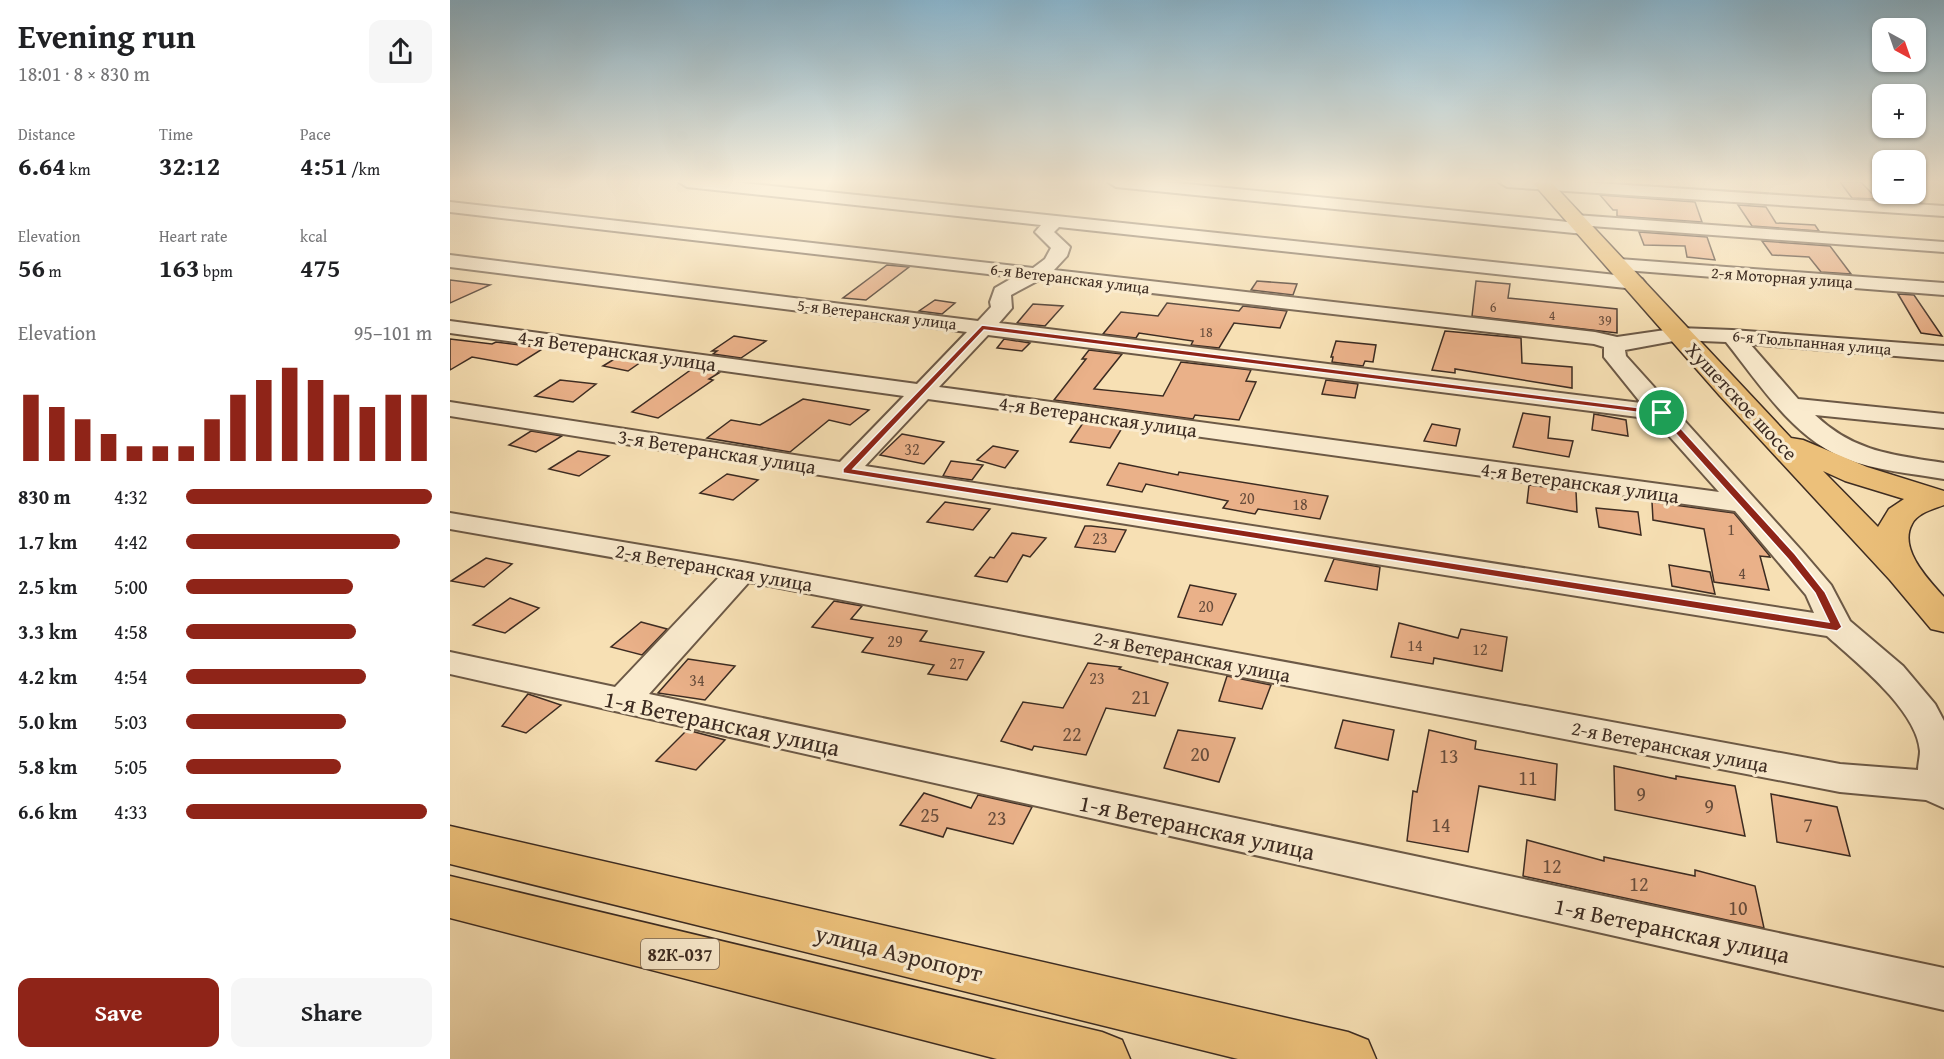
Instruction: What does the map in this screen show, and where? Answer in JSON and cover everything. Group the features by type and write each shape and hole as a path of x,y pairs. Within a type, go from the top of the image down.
{"main road":[{"name":"Хушетское шоссе","path":"1586,231 1944,620"},
{"path":"1775,437 1856,474 1941,489"},
{"path":"1823,488 1941,489"},
{"path":"1902,572 1892,544 1894,524 1905,510 1941,489"},
{"name":"улица Аэропорт","path":"450,845 1348,1059"},
{"name":"82К-037","path":"450,897 1102,1059"}],"street":[{"name":"6-я Ветеранская улица","path":"664,231 1594,338 1617,344"},
{"path":"846,471 1002,308 1000,302 1002,292 1038,274 1060,251 1058,243 1045,231"},
{"path":"1152,231 1635,283"},
{"path":"1686,231 1944,247"},
{"name":"5-я Ветеранская улица","path":"450,261 1662,413"},
{"name":"2-я Моторная улица","path":"1619,265 1944,289"},
{"path":"1865,333 1719,321 1705,322 1679,334 1617,344 1614,350 1615,357 1662,413 1746,504 1820,592 1837,627 1891,674 1923,713 1938,750 1939,790"},
{"name":"4-я Ветеранская улица","path":"450,327 1746,504"},
{"name":"6-я Тюльпанная улица","path":"1679,334 1944,353"},
{"path":"1732,336 1792,406 1843,448 1874,459 1941,489"},
{"path":"1792,406 1944,420"},
{"name":"3-я Ветеранская улица","path":"450,409 1837,627"},
{"name":"2-я Ветеранская улица","path":"450,521 742,571 1840,778 1939,790"},
{"path":"621,702 742,571"},
{"name":"1-я Ветеранская улица","path":"450,663 1944,989"}],"building":[{"path":"1639,232 1707,237 1715,260 1687,257 1685,246 1644,245"},
{"path":"1762,241 1830,246 1851,274 1821,272 1809,257 1772,255"},
{"path":"887,265 909,267 866,300 843,298"},
{"path":"450,280 490,285 450,303"},
{"path":"1257,281 1297,284 1293,295 1251,290"},
{"path":"1476,281 1510,284 1508,298 1617,309 1617,333 1472,316"},
{"path":"1898,294 1914,295 1942,336 1921,333"},
{"path":"935,300 955,303 942,314 919,311"},
{"path":"1167,303 1239,311 1243,306 1287,311 1280,328 1234,323 1219,348 1191,345 1193,341 1139,333 1136,338 1103,334 1121,312 1158,316"},
{"path":"1033,304 1063,306 1045,326 1017,323"},
{"path":"1445,331 1521,338 1522,363 1572,367 1572,388 1455,369 1455,373 1432,370"},
{"path":"734,336 766,341 741,358 713,354 717,351 712,351"},
{"path":"450,339 544,348 517,365 472,357 450,370"},
{"path":"1004,339 1030,343 1022,351 997,348"},
{"path":"1336,341 1376,345 1373,362 1365,361 1363,366 1332,362 1333,357 1331,357"},
{"path":"1089,350 1122,354 1094,389 1163,396 1181,362 1251,370 1246,381 1256,382 1239,420 1195,415 1193,419 1054,400 1086,359 1082,359"},
{"path":"616,358 641,362 628,371 603,366"},
{"path":"692,369 719,373 709,379 713,380 658,418 632,412"},
{"path":"560,380 596,384 573,402 535,396"},
{"path":"1326,380 1358,384 1355,398 1322,394"},
{"path":"803,399 869,410 850,425 829,420 790,452 707,438 731,420 760,425"},
{"path":"1523,413 1550,417 1548,438 1573,441 1569,457 1513,447"},
{"path":"1594,414 1626,420 1628,436 1592,430"},
{"path":"1083,423 1122,428 1110,448 1070,442"},
{"path":"1432,424 1460,429 1456,446 1424,441"},
{"path":"531,431 562,436 536,452 509,445"},
{"path":"902,434 944,442 924,464 880,455"},
{"path":"993,446 1018,451 1005,468 977,460"},
{"path":"578,451 609,456 579,476 549,469"},
{"path":"951,461 983,465 972,480 943,476"},
{"path":"1119,463 1178,475 1179,472 1328,496 1320,519 1258,509 1255,514 1223,508 1228,501 1146,484 1142,492 1107,485"},
{"path":"727,474 758,480 733,500 700,493"},
{"path":"1529,485 1576,491 1577,512 1527,503"},
{"path":"945,502 990,509 973,530 927,522"},
{"path":"1652,502 1734,513 1770,557 1760,556 1769,590 1714,582 1704,529 1653,520"},
{"path":"1596,508 1638,512 1641,535 1599,527"},
{"path":"1085,526 1126,530 1115,552 1075,547"},
{"path":"1012,533 1046,538 1030,557 1023,555 1007,582 975,576 990,557 994,558"},
{"path":"486,558 512,564 484,587 451,581"},
{"path":"1334,559 1380,567 1377,590 1325,581"},
{"path":"1669,565 1710,572 1715,594 1672,586"},
{"path":"1190,585 1236,594 1222,625 1178,617"},
{"path":"510,598 539,608 505,633 473,625"},
{"path":"834,601 862,606 851,619 927,631 920,641 984,652 967,680 928,674 934,665 862,652 873,638 812,627"},
{"path":"641,622 667,629 642,655 611,647"},
{"path":"1399,623 1458,638 1461,629 1507,637 1502,671 1434,658 1433,664 1391,657"},
{"path":"688,659 735,666 705,700 658,693"},
{"path":"1088,663 1121,667 1119,669 1168,683 1155,716 1106,708 1086,755 1034,746 1032,750 1001,741 1023,702 1063,708"},
{"path":"1227,676 1271,685 1262,709 1219,701"},
{"path":"528,694 561,705 526,733 502,726"},
{"path":"1343,720 1394,730 1388,760 1335,748"},
{"path":"687,730 725,740 696,770 656,761"},
{"path":"1178,730 1235,738 1219,782 1164,768"},
{"path":"1429,730 1476,741 1475,749 1557,764 1555,800 1479,786 1468,852 1407,841 1413,791 1417,792"},
{"path":"1614,766 1676,779 1676,776 1735,786 1745,836 1615,810"},
{"path":"924,793 971,808 978,795 1032,807 1013,844 947,828 943,837 900,825"},
{"path":"1771,794 1837,807 1850,856 1777,842"},
{"path":"1527,840 1604,861 1604,857 1695,876 1695,870 1755,886 1764,928 1523,876"}],"route":[{"path":"982,327 1662,413 1791,556 1820,592 1837,627 846,471 982,327"}]}
